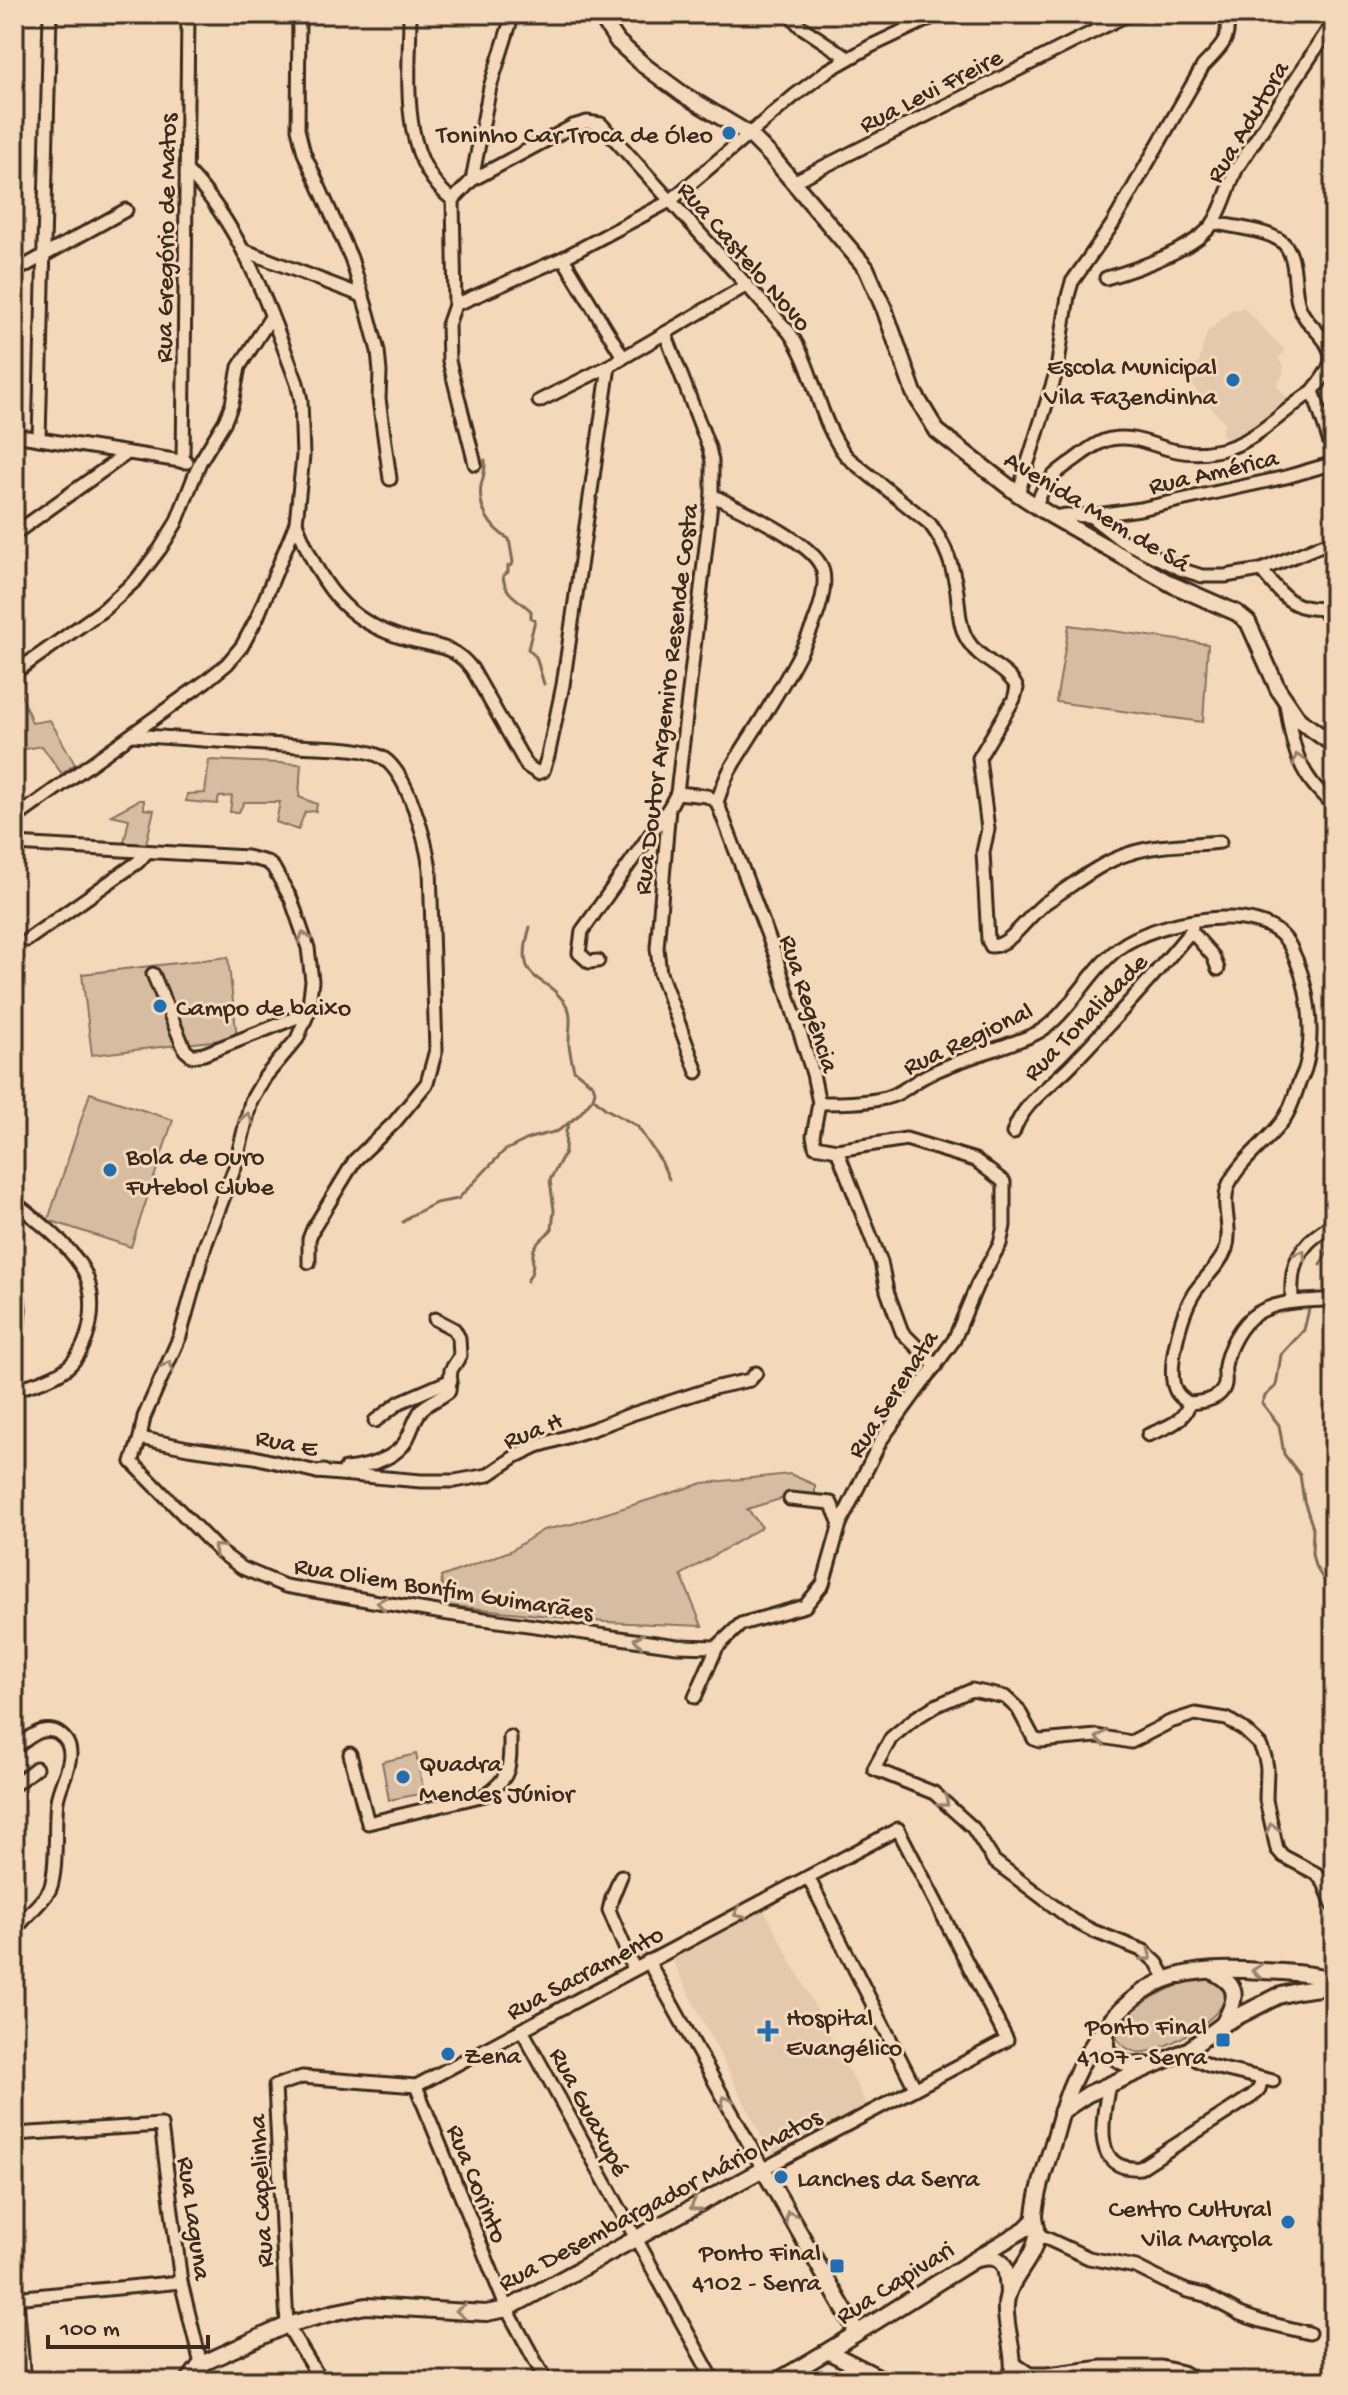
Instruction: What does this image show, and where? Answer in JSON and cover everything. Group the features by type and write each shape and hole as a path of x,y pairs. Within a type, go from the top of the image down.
{"street":[{"path":"39,439 50,14"},
{"name":"Rua Gregório de Matos","path":"183,462 188,14"},
{"path":"299,14 297,104 301,142 351,258 378,351 379,399 390,479"},
{"path":"410,14 413,135 437,184 453,200"},
{"path":"475,464 449,361 448,325 455,305 453,200 472,180 490,87 513,14"},
{"name":"Avenida Mem de Sá","path":"599,14 618,42 646,67 684,95 749,134 866,268 914,393 937,431 1036,506 1173,585 1237,613 1248,622 1286,702 1292,743 1304,774 1334,805"},
{"path":"789,14 800,26 848,58"},
{"path":"455,305 563,258 670,201 794,96 848,58 939,14"},
{"name":"Rua Levi Freire","path":"793,182 1129,14"},
{"path":"1018,494 1057,370 1072,282 1112,225 1203,66 1228,36 1225,14"},
{"name":"Rua Adutora","path":"1106,278 1158,261 1215,223 1237,168 1334,21"},
{"name":"Rua Castelo Novo","path":"472,180 573,126 595,121 601,124 796,342 837,445 940,536 953,571 965,635 980,656 1015,683 1014,699 979,758 988,829 983,852 988,940 991,946 1006,943 1040,906 1113,860 1142,851 1220,842"},
{"path":"14,819 227,664 242,646 257,618 296,523 303,456 301,400 297,383 243,250 219,208 187,171"},
{"path":"14,272 126,210"},
{"path":"1036,506 1042,488 1055,474 1109,439 1123,437 1177,451 1198,453 1223,450 1243,442 1313,391 1329,367 1331,356 1325,340 1299,309 1291,255 1279,240 1266,234 1215,223"},
{"path":"243,250 363,296"},
{"path":"563,258 623,357"},
{"path":"539,401 609,366 747,285"},
{"path":"14,673 103,610 137,579 176,523 200,462 232,404 239,367 271,317"},
{"name":"Rua Doutor Argemiro Resende Costa","path":"665,333 712,461 712,495 677,793 669,808 657,948 660,973 697,1072"},
{"path":"296,523 330,591 353,615 375,627 406,639 452,650 464,658 527,766 538,773 543,771 563,685 609,366"},
{"path":"1313,391 1330,430 1334,455"},
{"path":"14,435 126,454 200,462"},
{"path":"14,534 126,454"},
{"name":"Rua América","path":"1054,517 1140,509 1286,477 1334,463"},
{"path":"677,793 707,796 717,802 729,771 811,630 824,591 821,565 811,553 769,525 712,495"},
{"path":"1090,516 1121,540 1180,569 1202,576 1261,570 1334,540"},
{"path":"1261,570 1281,595 1295,604 1328,609 1334,626"},
{"path":"1286,702 1299,720 1334,745"},
{"path":"133,735 375,754 385,759 396,772 423,832 430,869 436,1050 427,1083 394,1123 355,1160 320,1217 309,1239 309,1262"},
{"name":"Rua Regência","path":"717,802 779,967 813,1074 819,1103 813,1136 815,1146 837,1150"},
{"path":"598,961 589,962 579,953 582,931 669,808"},
{"path":"14,844 146,853"},
{"path":"27,940 138,862 146,853"},
{"name":"Rua Oliem Bonfim Guimarães","path":"146,853 247,857 267,862 291,899 308,948 312,981 308,1013 297,1039 265,1077 251,1101 235,1167 205,1246 180,1336 144,1417 132,1462 219,1551 242,1568 285,1586 449,1614 677,1646 717,1647"},
{"name":"Rua Regional","path":"819,1103 882,1099 897,1095 923,1077 1044,1029 1119,948 1148,933 1192,927 1216,918 1252,919 1275,928 1287,940 1296,957 1307,1002 1310,1034 1304,1071 1285,1117 1234,1174 1227,1188 1225,1209 1228,1239 1225,1253 1187,1305 1175,1352 1174,1389 1189,1403"},
{"path":"1192,927 1213,956 1218,969"},
{"name":"Rua Tonalidade","path":"1013,1133 1018,1118 1035,1098 1069,1067 1133,998 1192,927"},
{"path":"153,974 185,1050 192,1056 308,1013"},
{"name":"Rua Serenata","path":"717,1647 741,1624 796,1610 812,1600 823,1584 840,1524 881,1440 954,1340 977,1285 1000,1244 1004,1226 1004,1182 975,1160 906,1139 837,1150"},
{"path":"837,1150 877,1250 902,1332 936,1366"},
{"path":"14,1202 77,1259 88,1279 91,1302 88,1330 80,1351 63,1371 14,1390"},
{"path":"1292,1302 1291,1277 1295,1263 1310,1240 1334,1221"},
{"path":"14,1262 19,1309 14,1369"},
{"path":"1148,1435 1179,1420 1189,1408 1189,1403 1208,1401 1217,1396 1225,1386 1225,1363 1242,1326 1253,1315 1292,1302 1332,1300"},
{"path":"375,1421 400,1402 451,1380 451,1370 460,1356 459,1338 454,1329 435,1319"},
{"name":"Rua H","path":"317,1472 421,1481 455,1481 488,1475 537,1446 713,1388 750,1380 756,1373"},
{"name":"Rua E","path":"140,1438 254,1457 317,1472 364,1468 392,1454 405,1443 422,1408 449,1391 451,1380"},
{"path":"790,1499 831,1503 840,1524"},
{"path":"695,1697 717,1647"},
{"path":"1166,1979 1157,1963 1144,1951 1072,1920 994,1861 973,1828 934,1793 874,1769 891,1738 935,1706 972,1690 1005,1697 1018,1709 1034,1739 1040,1741 1097,1736 1131,1742 1170,1722 1195,1714 1227,1719 1260,1745 1265,1757 1266,1800 1277,1849 1283,1856 1317,1874 1334,1907"},
{"path":"14,1747 36,1733 53,1730 62,1735 70,1746 71,1757 57,1799 50,1889 14,1932"},
{"path":"350,1754 368,1823 485,1795 501,1785 508,1771 510,1737"},
{"path":"14,1785 36,1768"},
{"name":"Rua Sacramento","path":"416,2086 898,1829 1007,2040"},
{"path":"621,1876 609,1910 634,1969"},
{"path":"808,1877 915,2088"},
{"path":"648,1961 857,2332"},
{"path":"1211,1971 1227,1979 1233,1993 1232,2008 1223,2024"},
{"path":"1004,2381 1012,2372 1005,2303 1026,2263 1036,2227 1043,2172 1061,2112 1073,2080 1106,2027 1123,2007 1145,1990 1166,1979 1192,1972 1297,1973 1334,1980"},
{"path":"1061,2112 1088,2094 1188,2050 1223,2024 1278,1996 1334,1986"},
{"path":"1106,2027 1106,2049 1114,2058 1126,2065 1152,2065"},
{"name":"Rua Guaxupé","path":"522,2030 714,2381"},
{"name":"Rua Desembargador Mário Matos","path":"188,2381 201,2364 287,2325 366,2306 486,2313 507,2309 1007,2040"},
{"path":"1109,2084 1104,2148 1116,2165 1127,2169 1140,2168 1252,2096 1268,2080 1210,2066 1197,2060 1188,2050"},
{"name":"Rua Capelinha","path":"321,2381 287,2325 275,2086 302,2077 416,2086"},
{"name":"Rua Corinto","path":"416,2086 507,2309 546,2381"},
{"name":"Rua Laguna","path":"14,2134 161,2125 181,2282 201,2364"},
{"path":"1036,2227 1089,2258 1135,2266 1187,2291 1205,2295 1240,2314 1309,2333"},
{"name":"Rua Capivari","path":"777,2381 829,2352 1025,2229 1036,2227"},
{"path":"973,2260 987,2256 1004,2264 1008,2274 1008,2293"},
{"path":"14,2264 24,2381"},
{"path":"16,2298 181,2282"},
{"path":"829,2352 886,2381"},
{"path":"1012,2362 1030,2374 1102,2367 1161,2367 1182,2372 1198,2381"},
{"path":"1031,2381 1047,2374"}],"shaded area":[{"name":"Escola Municipal Vila Fazendinha","path":"1243,307 1285,351 1278,359 1284,366 1276,385 1291,403 1268,421 1259,421 1232,445 1221,433 1225,423 1183,375 1199,362 1207,332 1234,308 1238,310"},
{"path":"1069,625 1208,644 1203,722 1056,702"},
{"path":"17,683 32,723 50,720 75,764 62,774 42,746 14,751 14,685"},
{"path":"209,760 301,764 299,797 317,804 316,811 305,812 298,830 276,822 280,802 244,802 239,812 230,812 232,796 219,797 217,804 186,801 187,794 205,793"},
{"path":"144,800 144,809 154,810 145,848 123,847 129,819 111,815"},
{"name":"Campo de baixo","path":"228,957 237,1038 92,1055 82,974"},
{"name":"Bola de Ouro Futebol Clube","path":"90,1093 173,1120 131,1247 48,1220"},
{"path":"790,1474 815,1485 815,1500 788,1505 784,1498 747,1509 762,1527 681,1575 702,1626 604,1622 444,1605 441,1577 510,1551 543,1530 572,1524 703,1483"},
{"name":"Quadra Mendes Júnior","path":"416,1754 424,1793 389,1800 382,1762"},
{"name":"Hospital Evangélico","path":"762,1906 867,2105 771,2155 670,1956"},
{"path":"1212,1976 1224,1986 1226,1998 1206,2022 1172,2043 1141,2052 1130,2050 1117,2039 1120,2027 1140,2006 1186,1982"}],"waterway":[{"path":"485,460 481,502 491,523 509,539 513,562 503,576 504,583 509,592 531,611 531,618 535,620 528,649 536,657 544,684"},
{"path":"403,1222 436,1203 458,1199 504,1151 530,1138 558,1131 579,1115 593,1098 593,1085 574,1070 569,1045 568,1008 560,996 534,976 525,960 530,927"},
{"path":"593,1098 637,1126 661,1161 669,1179"},
{"path":"527,1281 532,1272 534,1249 552,1229 554,1210 550,1180 565,1152 569,1124"},
{"path":"1320,1265 1334,1240"},
{"path":"1309,1309 1304,1330 1281,1355 1276,1386 1262,1403 1279,1425 1284,1454 1300,1475 1313,1528 1315,1566 1334,1588"}],"place":[{"name":"Toninho Car Troca de Óleo","path":"729,133"},
{"name":"Escola Municipal Vila Fazendinha","path":"1233,380"},
{"name":"Campo de baixo","path":"160,1006"},
{"name":"Bola de Ouro Futebol Clube","path":"110,1170"},
{"name":"Quadra Mendes Júnior","path":"403,1777"},
{"name":"Hospital Evangélico","path":"768,2031"},
{"name":"Ponto Final 4107 - Serra","path":"1223,2040"},
{"name":"Zena","path":"448,2054"},
{"name":"Lanches da Serra","path":"781,2177"},
{"name":"Centro Cultural Vila Marçola","path":"1288,2222"},
{"name":"Ponto Final 4102 - Serra","path":"837,2266"}]}
